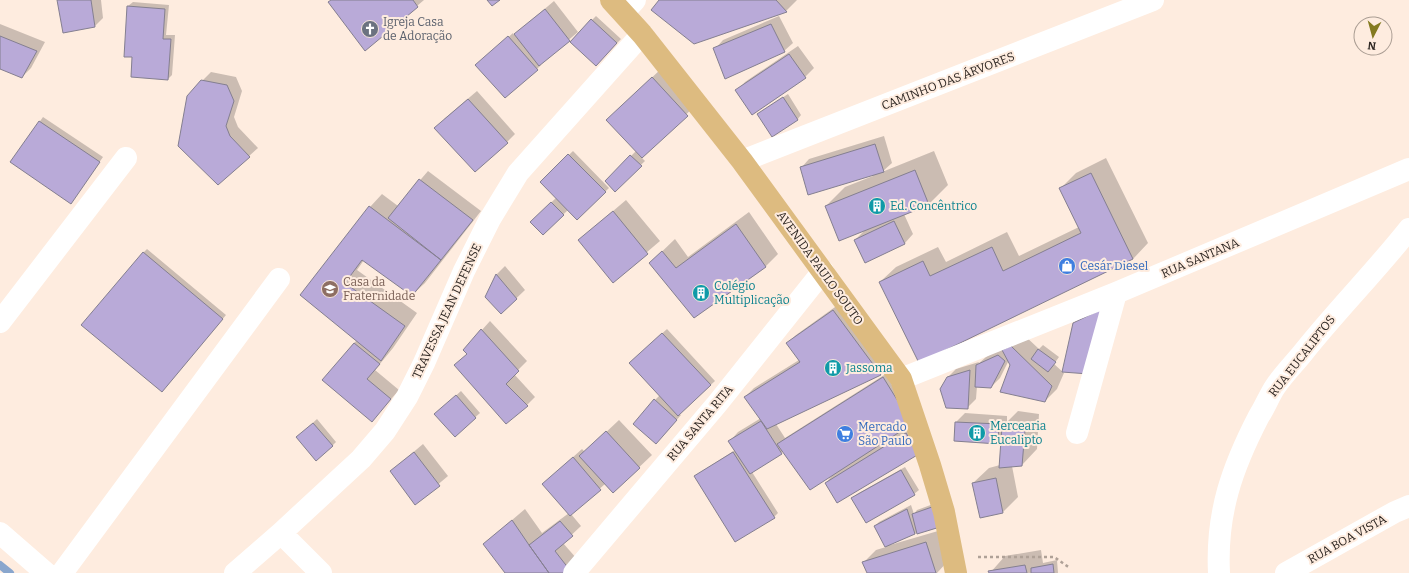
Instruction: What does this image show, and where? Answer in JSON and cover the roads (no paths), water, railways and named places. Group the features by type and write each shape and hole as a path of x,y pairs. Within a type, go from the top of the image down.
{"main road":[{"name":"AVENIDA PAULO SOUTO","path":"623,4 642,34 742,161 901,379 944,512 955,566"}],"street":[{"name":"CAMINHO DAS ÁRVORES","path":"742,161 1153,0"},
{"name":"TRAVESSA JEAN DEFENSE","path":"235,573 281,534 361,459 385,431 407,397 424,363 464,271 490,219 518,173 642,34"},
{"path":"0,322 126,158"},
{"name":"RUA SANTANA","path":"901,379 1116,293 1409,169"},
{"name":"RUA EUCALIPTOS","path":"1220,573 1218,545 1226,499 1235,466 1275,387 1326,324 1384,260 1409,229"},
{"name":"RUA SANTA RITA","path":"574,573 717,404 823,271"},
{"path":"62,573 279,279"},
{"path":"1077,433 1116,293"},
{"name":"RUA BOA VISTA","path":"1286,573 1388,516 1409,506"},
{"path":"0,533 46,573"},
{"path":"281,534 321,573"}],"waterway":[{"path":"0,565 10,573"}],"place":[{"name":"Igreja Casa de Adoração","path":"370,29"},
{"name":"Ed. Concêntrico","path":"877,206"},
{"name":"Cesár Diesel","path":"1067,266"},
{"name":"Casa da Fraternidade","path":"330,289"},
{"name":"Colégio Multiplicação","path":"701,293"},
{"name":"Jassoma","path":"833,368"},
{"name":"Mercearia Eucalipto","path":"977,433"},
{"name":"Mercado São Paulo","path":"845,434"}]}
